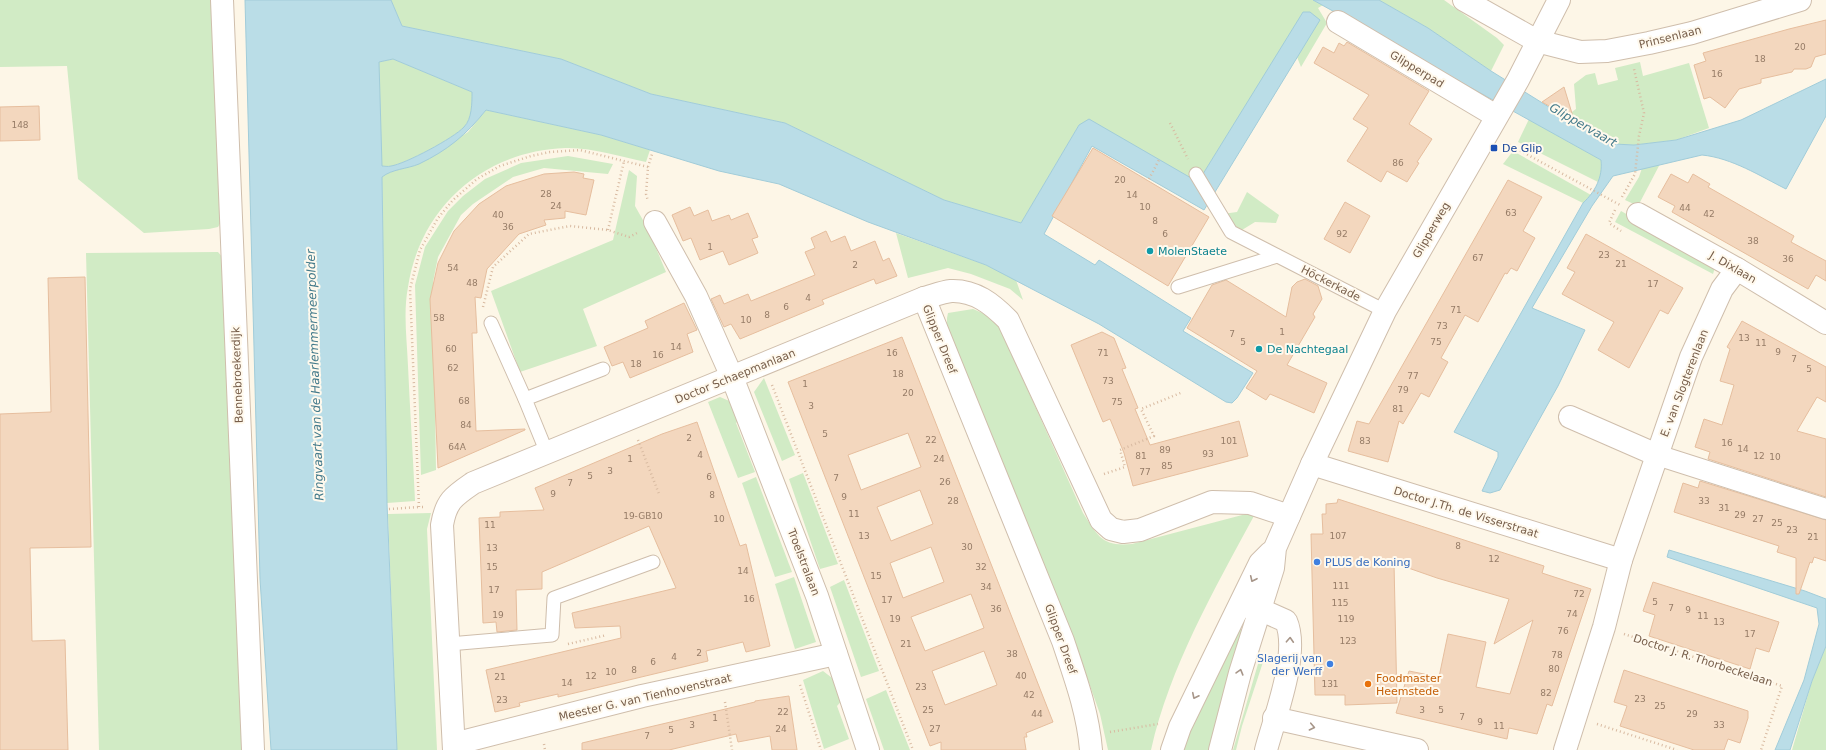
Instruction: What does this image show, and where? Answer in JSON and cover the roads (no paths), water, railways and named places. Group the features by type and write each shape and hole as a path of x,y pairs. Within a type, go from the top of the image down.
{"street":[{"name":"Bennebroekerdijk","path":"222,0 253,750"},
{"name":"Prinsenlaan","path":"1464,0 1537,41 1580,52 1607,51 1692,33 1800,0"},
{"name":"Glipperweg","path":"1312,464 1384,311 1518,80 1559,0"},
{"name":"Glipperpad","path":"1338,22 1492,125"},
{"name":"J. Dixlaan","path":"1638,214 1737,269 1826,323"},
{"name":"Troelstralaan","path":"655,222 696,296 732,378 818,596 868,750"},
{"name":"E. van Slogterenlaan","path":"1621,560 1691,357 1722,289 1737,269"},
{"name":"Glipper Dreef","path":"1090,743 1081,696 1063,641 924,298 951,291 973,294 992,304 1008,320 1101,520 1111,529 1123,532 1140,530 1212,502 1250,503 1289,516"},
{"name":"Doctor Schaepmanlaan","path":"454,747 442,525 444,511 451,499 473,483 924,298"},
{"path":"1570,417 1657,455 1826,509"},
{"path":"1172,750 1183,721 1273,568 1275,548 1312,464"},
{"name":"Doctor J.Th. de Visserstraat","path":"1312,464 1621,560"},
{"path":"1565,750 1604,627 1621,560"},
{"path":"1250,607 1286,621 1290,631 1288,673 1266,750"},
{"path":"1220,750 1250,607"},
{"name":"Meester G. van Tienhovenstraat","path":"454,747 642,696 836,654"},
{"path":"1274,718 1417,750"}],"lane":[{"name":"Höckerkade","path":"1196,174 1231,232 1384,311"},
{"path":"1178,286 1277,256"},
{"path":"491,324 525,399 547,453"},
{"path":"525,399 604,370"},
{"path":"449,644 552,635 554,598 653,562"}],"water":[{"name":"Ringvaart van de Haarlemmermeerpolder","path":"245,0 391,0 402,26 561,59 651,94 785,123 944,200 1021,223 1079,125 1089,119 1198,182 1303,12 1310,12 1320,20 1204,210 1092,146 1044,234 1095,265 1099,260 1191,318 1183,331 1253,373 1237,398 1232,403 1226,402 1099,324 986,265 868,222 779,184 719,171 601,135 486,110 464,134 439,153 419,164 390,172 382,177 387,503 397,750 271,750 260,579","holes":["393,59 472,92 469,120 459,132 440,144 407,161 390,166 382,166 379,62"]},
{"path":"1313,0 1379,0 1428,28 1491,71 1565,117 1606,138 1614,144 1634,145 1676,140 1741,120 1826,79 1826,116 1786,189 1735,164 1702,155 1613,176 1592,206 1532,308 1585,330 1558,386 1500,490 1490,493 1482,491 1498,457 1498,452 1454,432 1583,203 1597,184 1601,172 1601,160"},
{"path":"1669,550 1805,591 1826,599 1826,646 1812,681 1790,750 1775,750 1804,680 1819,624 1817,608 1667,557"}],"place":[{"name":"De Glip","path":"1494,148"},
{"name":"MolenStaete","path":"1150,251"},
{"name":"De Nachtegaal","path":"1259,349"},
{"name":"PLUS de Koning","path":"1317,562"},
{"name":"Slagerij van der Werff","path":"1330,664"},
{"name":"Foodmaster Heemstede","path":"1368,684"}],"water label":[{"name":"Glippervaart","path":"1583,125"}]}
